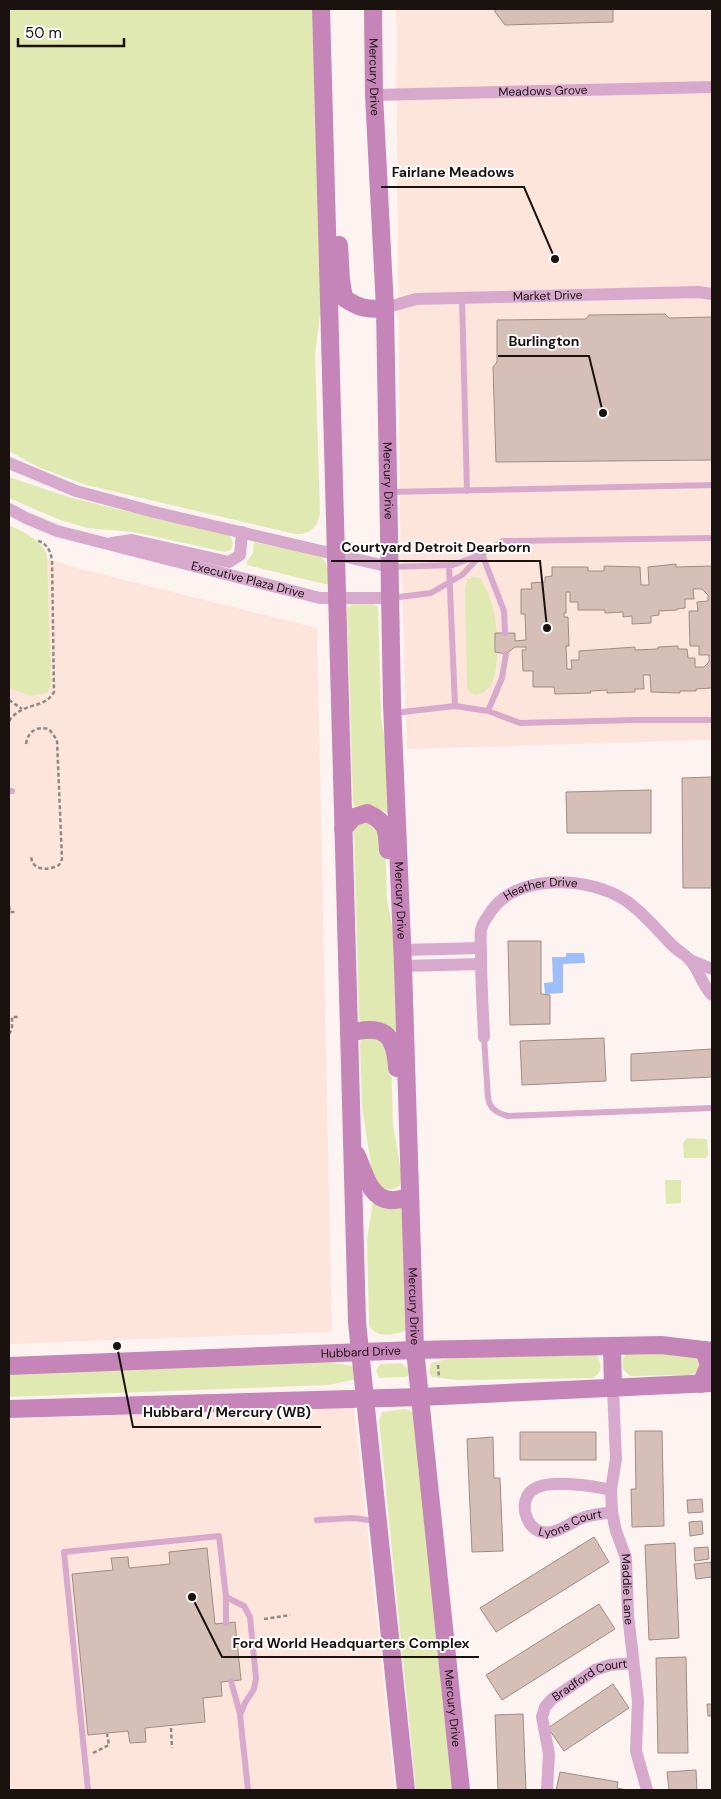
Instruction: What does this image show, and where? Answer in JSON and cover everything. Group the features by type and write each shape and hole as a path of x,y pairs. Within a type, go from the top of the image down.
{"street":[{"path":"321,9 357,1322 406,1790"},
{"path":"362,9 364,71 374,95"},
{"name":"Mercury Drive","path":"373,9 374,95 385,308 393,713 415,1350 461,1790"},
{"name":"Meadows Grove","path":"374,95 712,87"},
{"path":"325,155 337,183 341,280 344,298 358,307 385,308"},
{"name":"Market Drive","path":"385,308 416,299 698,292 712,294"},
{"path":"9,463 76,491 158,513 390,566"},
{"name":"Executive Plaza Drive","path":"9,509 57,531 320,598 390,598"},
{"name":"Executive Plaza Drive","path":"107,544 132,540 229,562 240,555 243,545 242,532"},
{"path":"344,829 354,817 367,813 380,819 387,829 390,894 402,950"},
{"name":"Heather Drive","path":"484,1037 481,928 491,910 503,898 517,890 549,883 582,883 606,890 625,900 642,913 674,947 690,960 712,969"},
{"path":"402,950 481,948"},
{"path":"402,950 481,964"},
{"name":"Heather Drive","path":"690,960 712,995"},
{"path":"349,1034 362,1030 376,1029 388,1036 396,1051 399,1125 410,1175"},
{"path":"352,1147 363,1167 369,1185 378,1196 390,1200 410,1197"},
{"name":"Hubbard Drive","path":"9,1366 415,1350 661,1345 708,1351"},
{"path":"612,1346 613,1388"},
{"path":"9,1409 421,1397 707,1383 708,1351"},
{"name":"Maddie Lane","path":"613,1388 616,1459 611,1490 612,1512 616,1531 626,1558 628,1615 638,1701 636,1751 647,1790"},
{"name":"Lyons Court","path":"611,1490 582,1484 542,1486 534,1489 527,1495 525,1512 528,1522 541,1532 551,1532 585,1517 612,1512"},
{"name":"Bradford Court","path":"547,1790 550,1766 542,1717 545,1708 552,1699 595,1670 610,1664 633,1663"}],"lane":[{"path":"462,298 467,491"},
{"path":"388,492 712,485"},
{"path":"390,566 449,565 482,554 503,542 712,538"},
{"path":"390,598 431,593 462,575 482,554"},
{"path":"482,554 504,611 505,632"},
{"path":"449,565 455,706"},
{"path":"488,711 502,678 506,654"},
{"path":"393,713 455,706 488,711 520,723 712,720"},
{"path":"484,1037 489,1105 500,1114 508,1116 712,1108"},
{"path":"318,1520 352,1518 379,1522"},
{"path":"88,1790 64,1552 219,1536 226,1597 226,1623"},
{"path":"226,1597 244,1606 250,1617 256,1678 254,1689 245,1703 240,1716"},
{"path":"231,1681 240,1716 248,1790"}],"path":[{"path":"9,722 22,709 44,703 50,699 54,692 52,560 47,546 36,540"},
{"path":"9,700 22,709"},
{"path":"26,744 30,733 42,727 49,729 57,740 62,843 62,859 59,865 52,869 40,868 31,859 31,855"},
{"path":"9,906 10,912 15,912"},
{"path":"9,1034 12,1030 12,1017 18,1017"},
{"path":"438,1361 439,1378"},
{"path":"264,1619 290,1615"},
{"path":"171,1728 172,1748"},
{"path":"85,1757 109,1745 107,1734"}],"shaded area":[{"path":"396,9 712,9 712,740 407,749 400,519"},
{"path":"9,534 41,556 77,568 317,628 332,1332 9,1344"},
{"path":"354,1407 395,1790 9,1790 9,1419"}],"green space":[{"path":"9,9 312,9 321,308 315,354 320,512 318,522 313,529 305,533 295,534 86,485 38,467 9,451"},
{"path":"9,477 72,498 226,534 231,537 233,544 231,550 225,552 134,532 87,528 60,520 9,498"},
{"path":"9,525 36,541 45,550 47,555 51,685 47,693 31,696 9,688"},
{"path":"254,542 320,556 328,568 328,584 247,565 247,561 253,553"},
{"path":"480,578 489,596 495,616 497,637 497,663 493,681 488,689 481,694 473,694 467,688 465,588 468,579"},
{"path":"351,604 374,604 378,607 381,718 390,767 390,814 371,806 354,806 353,803 347,609"},
{"path":"369,819 385,839 387,900 395,941 398,1027 396,1031 361,1022 359,1018 354,830 356,823"},
{"path":"375,1033 391,1053 393,1124 403,1183 398,1187 388,1190 380,1186 372,1171 362,1107 360,1045 362,1038"},
{"path":"687,1138 707,1139 708,1155 706,1158 684,1158 683,1143"},
{"path":"665,1180 681,1180 681,1203 666,1204"},
{"path":"373,1202 402,1202 406,1330 396,1334 380,1334 375,1332 369,1325 367,1239"},
{"path":"629,1352 696,1354 701,1363 698,1372 690,1375 630,1376 623,1369 623,1358"},
{"path":"596,1354 600,1371 592,1378 458,1380 432,1377 429,1372 431,1363 454,1357"},
{"path":"329,1362 353,1366 357,1377 353,1380 329,1385 9,1397 9,1374"},
{"path":"401,1363 409,1369 408,1376 379,1378 376,1371 380,1364"},
{"path":"409,1410 415,1415 454,1790 416,1790 379,1421 382,1412"}],"water":[{"path":"566,953 584,953 585,963 563,964 563,993 545,994 544,983 553,982 552,957 566,957"}],"building":[{"path":"495,9 613,9 613,22 505,25 495,12"},
{"path":"665,314 669,318 712,317 712,460 496,462 493,367 497,362 497,320 586,319 589,315"},
{"path":"676,564 676,567 712,566 712,688 680,691 680,693 651,692 650,675 643,675 644,689 635,689 635,692 607,693 607,690 590,691 591,693 555,694 554,687 533,687 533,671 523,671 522,650 526,650 526,647 515,647 506,654 495,652 495,633 515,633 515,641 526,640 525,614 521,614 521,589 532,589 531,583 545,582 545,577 552,576 552,567 588,567 588,571 604,571 604,566 640,567 641,585 649,585 648,567","holes":["693,589 702,589 708,595 708,601 697,602 698,611 689,611 690,646 699,646 699,655 709,655 709,662 704,667 695,667 695,658 688,658 687,649 678,649 678,646 658,647 658,649 635,650 635,647 579,651 579,660 571,660 572,669 567,669 566,646 569,646 568,617 564,617 564,613 566,613 566,592 570,592 570,602 578,602 578,610 605,610 605,613 623,612 623,617 632,616 632,624 651,623 651,616 659,615 659,611 685,608 685,599 694,599"]},
{"path":"712,777 712,888 683,888 682,778"},
{"path":"651,790 651,833 567,833 566,792"},
{"path":"508,941 541,941 541,994 550,995 550,1024 510,1025"},
{"path":"604,1038 606,1081 522,1085 520,1041"},
{"path":"712,1049 712,1077 631,1081 631,1054"},
{"path":"635,1431 662,1431 664,1526 632,1527 631,1489 636,1489"},
{"path":"520,1432 596,1432 596,1460 520,1460"},
{"path":"493,1437 494,1478 500,1478 503,1551 472,1552 467,1439"},
{"path":"702,1499 703,1512 688,1513 687,1500"},
{"path":"702,1521 703,1534 690,1536 689,1522"},
{"path":"594,1537 609,1562 496,1632 480,1608"},
{"path":"675,1543 679,1638 649,1640 645,1545"},
{"path":"708,1547 709,1559 695,1561 694,1548"},
{"path":"207,1548 215,1624 235,1622 241,1680 221,1682 222,1696 203,1698 205,1722 145,1728 146,1742 130,1743 128,1731 88,1735 72,1574 113,1570 111,1558 128,1557 129,1568 170,1564 169,1552"},
{"path":"711,1562 712,1577 696,1579 694,1564"},
{"path":"599,1604 615,1629 502,1700 486,1675"},
{"path":"686,1657 688,1753 658,1753 656,1658"},
{"path":"613,1684 629,1708 564,1751 548,1728"},
{"path":"707,1704 712,1704 712,1716 708,1716"},
{"path":"523,1714 526,1790 498,1790 495,1715"},
{"path":"696,1770 697,1790 669,1790 667,1772"},
{"path":"560,1772 618,1782 617,1788 627,1790 556,1790"}],"place":[{"name":"Fairlane Meadows","path":"555,259"},
{"name":"Burlington","path":"603,413"},
{"name":"Courtyard Detroit Dearborn","path":"547,628"},
{"name":"Hubbard / Mercury (WB)","path":"117,1346"},
{"name":"Ford World Headquarters Complex","path":"192,1597"}]}
